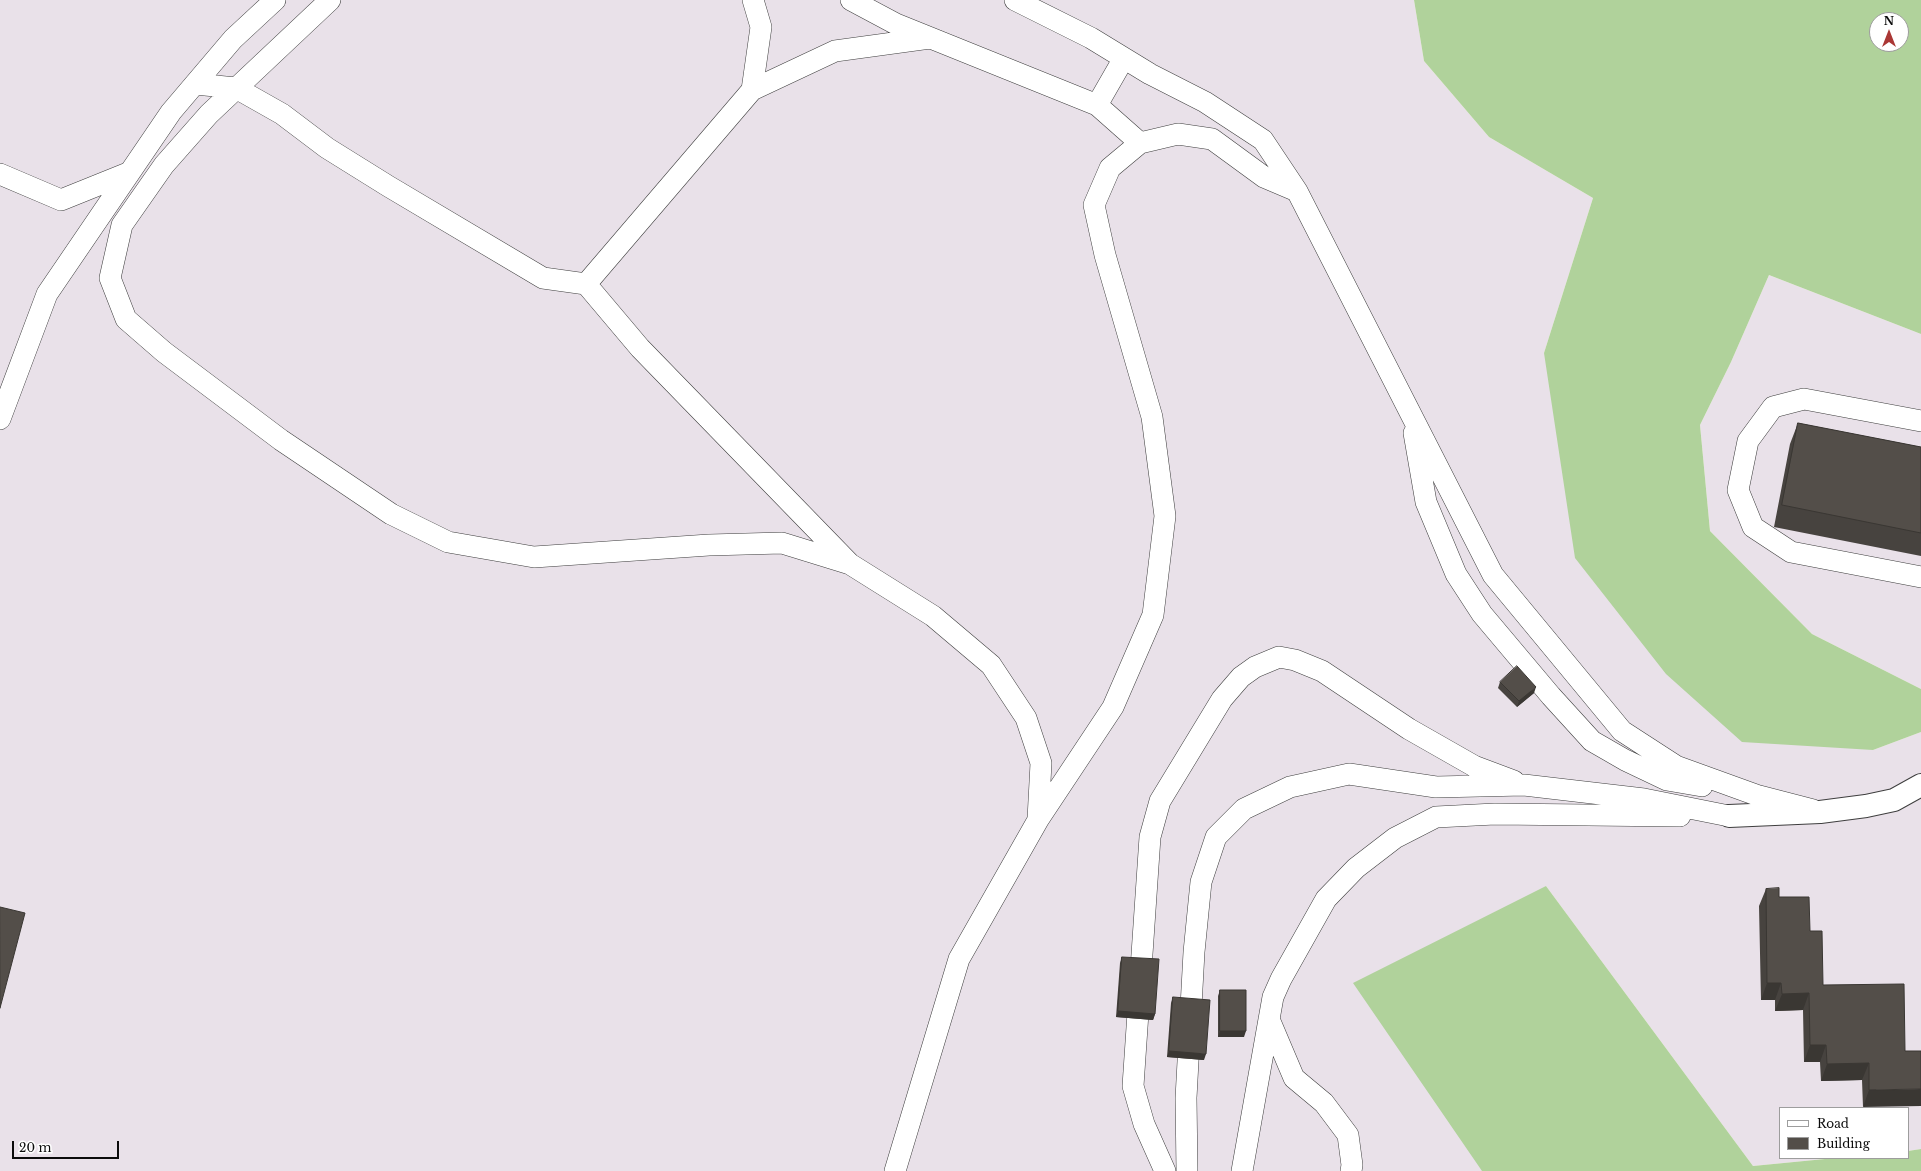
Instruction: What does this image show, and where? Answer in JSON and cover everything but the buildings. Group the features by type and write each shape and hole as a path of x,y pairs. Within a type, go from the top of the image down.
{"street":[{"path":"1729,816 1820,812 1866,806 1894,800 1921,785"}],"lane":[{"path":"0,419 47,294 128,172 171,112 233,39 275,0"},
{"path":"330,0 209,114 164,165 122,225 110,278 126,319 170,356 281,440 390,514 448,542 534,557 709,545 782,543 850,564"},
{"path":"752,90 761,27 753,0"},
{"path":"850,0 896,24 1097,105 1140,143"},
{"path":"1015,0 1091,38 1150,74 1205,102 1264,140 1297,191 1493,575 1622,731 1676,766 1759,796"},
{"path":"586,284 752,90 835,51 930,37"},
{"path":"1097,105 1124,58"},
{"path":"195,84 236,88 282,114 327,148 388,186 543,278 586,284 640,348 850,564 933,616 991,665 1026,718 1041,763 1038,820"},
{"path":"895,1171 959,959 1038,820 1113,707 1153,615 1165,516 1153,425 1105,255 1094,205 1110,168 1140,143 1178,134 1212,139 1264,177 1297,191"},
{"path":"0,174 61,200 128,172"},
{"path":"1921,421 1804,399 1773,407 1748,442 1738,490 1753,527 1791,552 1921,577"},
{"path":"1410,411 1426,502 1456,574 1482,614 1551,696 1592,741 1625,760 1667,780 1759,796 1820,812"},
{"path":"1165,1171 1144,1124 1133,1086 1150,837 1160,801 1222,698 1241,677 1255,667 1279,658 1295,660 1322,671 1409,730 1474,766 1524,785"},
{"path":"1187,1171 1186,1098 1194,952 1201,882 1216,837 1244,809 1290,787 1349,774 1436,787 1524,785 1644,799 1729,816"},
{"path":"1242,1171 1273,997 1281,979 1326,899 1356,868 1389,843 1436,817 1495,814 1729,816"},
{"path":"1269,1019 1294,1078 1324,1103 1348,1135 1352,1165 1351,1171"}],"shaded area":[{"path":"0,0 1414,0 1424,61 1489,137 1593,198 1544,353 1873,750 1921,732 1921,1149 1909,1151 1909,1107 1779,1107 1779,1159 1825,1159 1753,1166 1546,886 1483,1171 0,1171"},
{"path":"1769,275 1921,334 1921,689 1812,634 1710,531 1700,425 1731,362"}],"green space":[{"path":"1414,0 1921,0 1921,334 1769,275 1731,362 1700,425 1710,531 1812,634 1921,689 1921,732 1873,750 1742,742 1666,674 1575,558 1544,353 1593,198 1489,137 1424,61"},
{"path":"1546,886 1753,1166 1825,1159 1909,1159 1909,1151 1921,1149 1921,1171 1482,1171 1353,983"}]}
